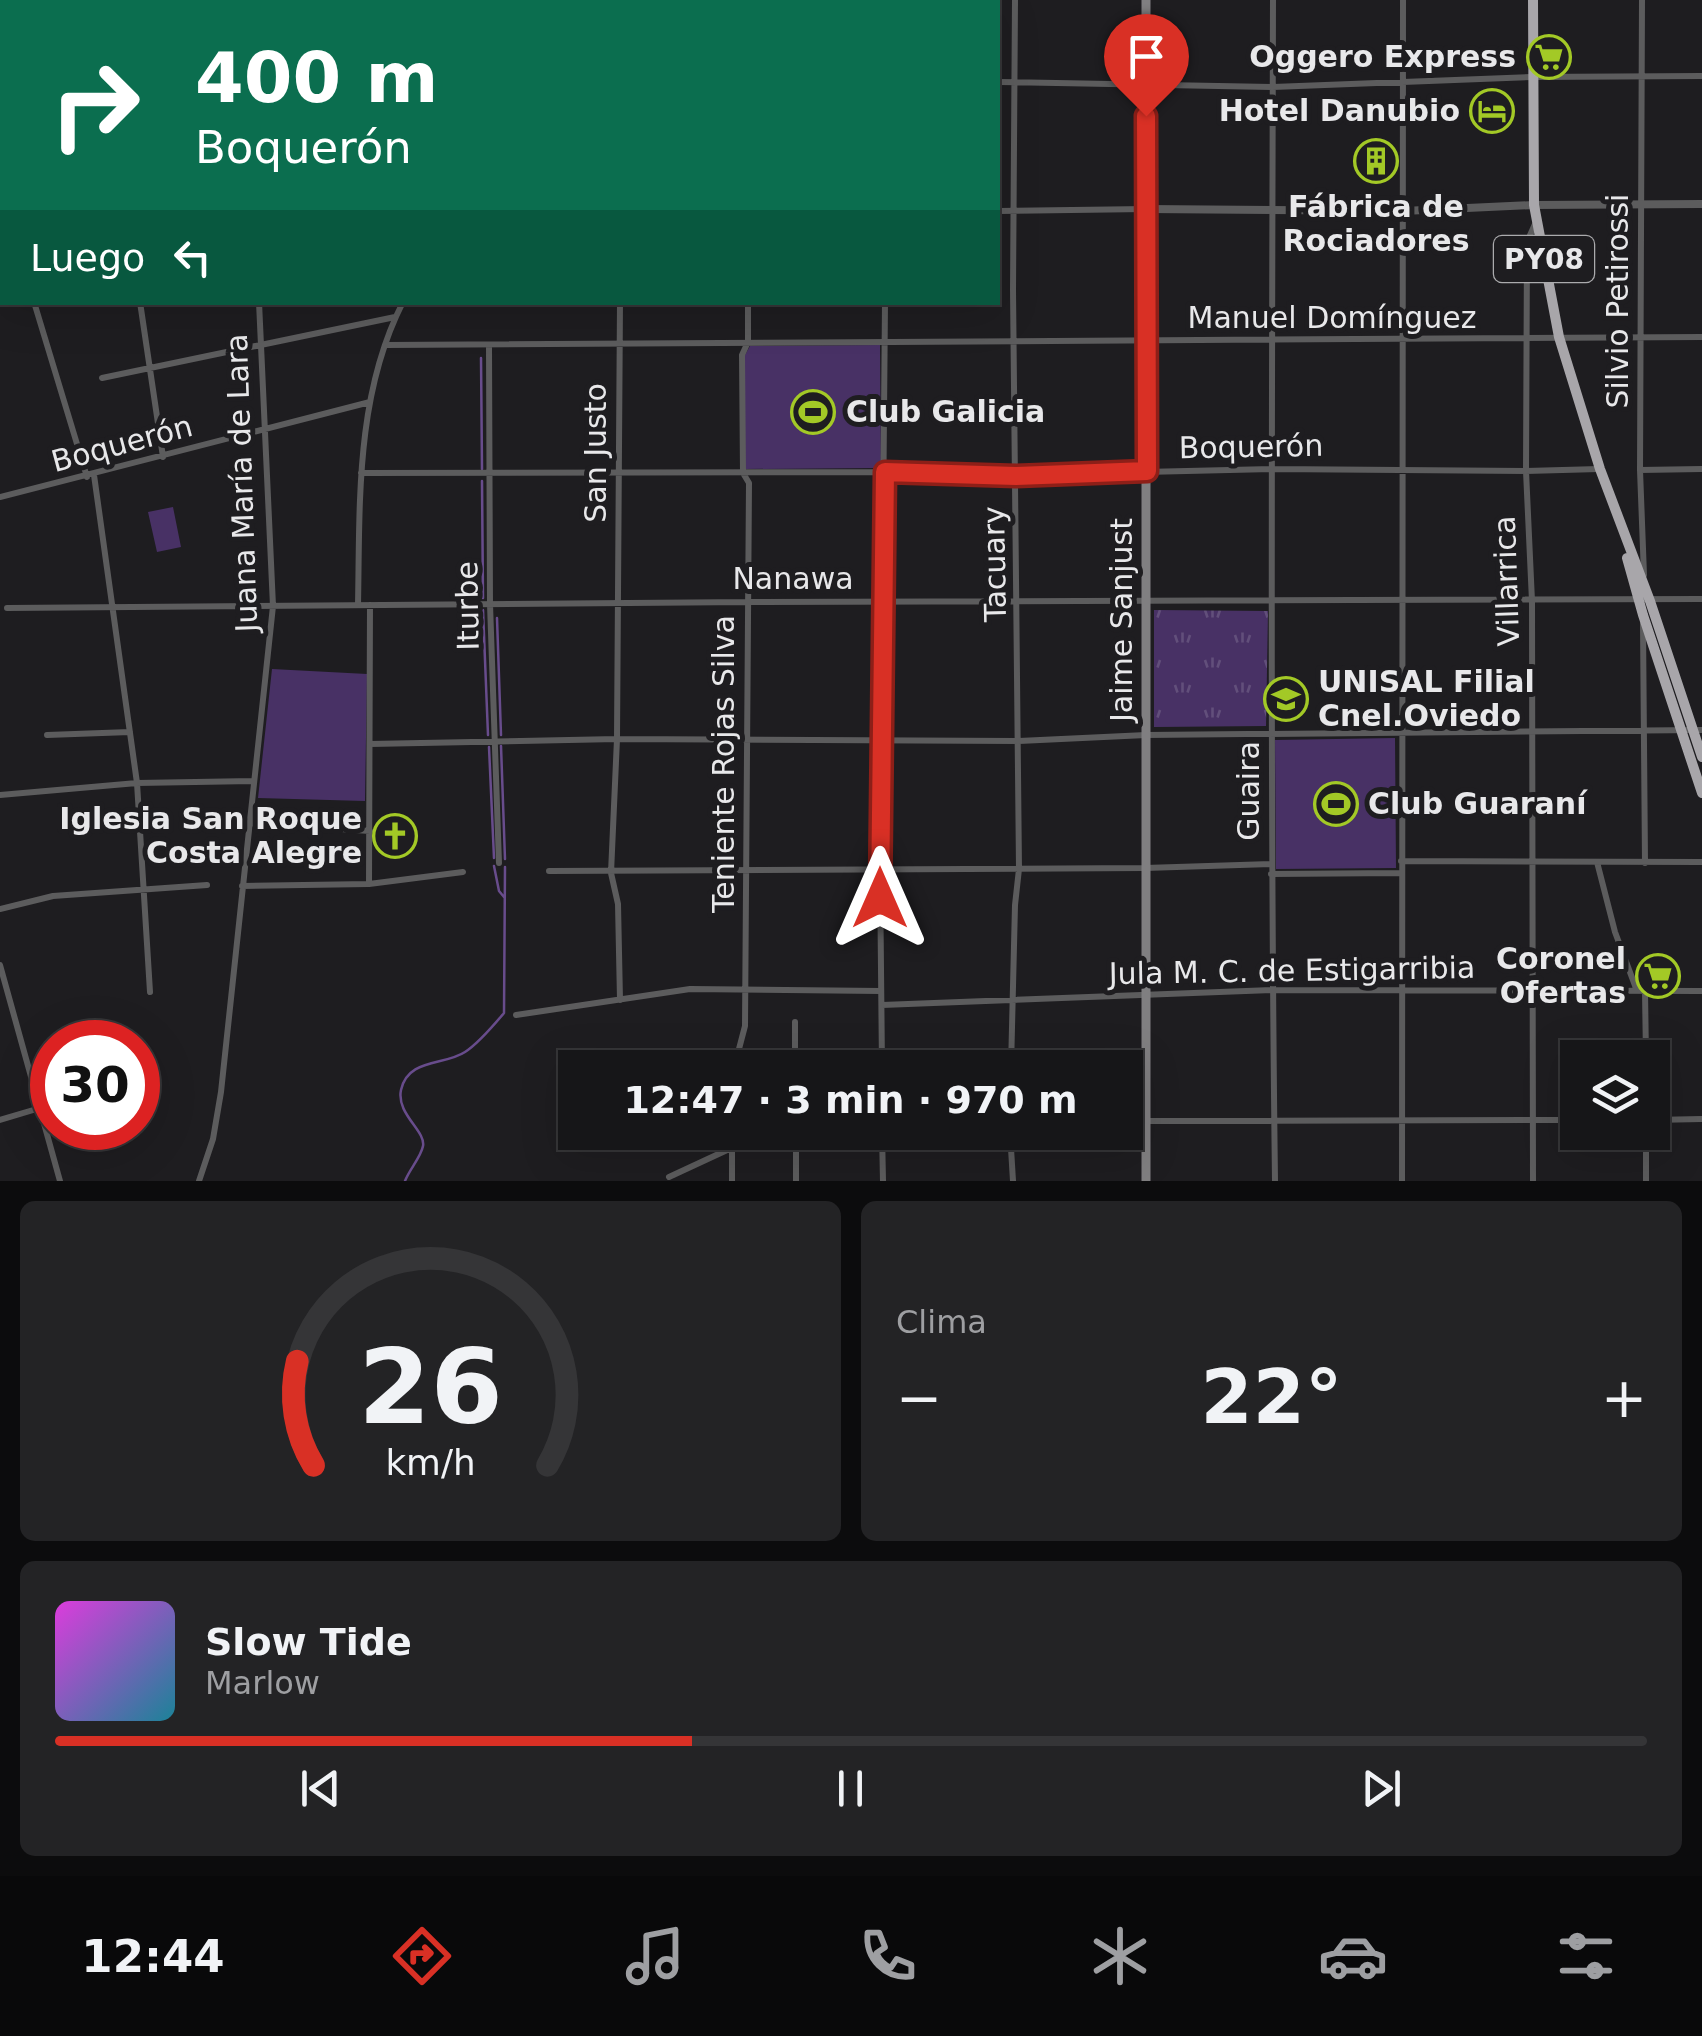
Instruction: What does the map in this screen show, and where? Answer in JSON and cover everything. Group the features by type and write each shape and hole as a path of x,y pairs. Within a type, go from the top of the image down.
{"highway":[{"name":"PY08","path":"1532,0 1534,205 1559,337 1600,469 1702,758"},
{"name":"PY08","path":"1614,509 1644,584 1643,614 1692,730 1702,792"}],"main road":[{"name":"Jaime Sanjust","path":"1146,0 1146,1181"}],"street":[{"name":"Tacuary","path":"1010,1050 1020,869 1015,0"},
{"name":"Guaira","path":"1273,0 1271,864 1275,1181"},
{"path":"1402,1181 1403,0"},
{"name":"Silvio Petirossi","path":"1642,0 1640,470 1644,584"},
{"path":"1000,82 1273,87 1531,77 1702,76"},
{"path":"1000,211 1404,211 1702,204"},
{"name":"Villarrica","path":"1532,1181 1532,601 1526,472 1527,242 1537,221"},
{"path":"35,305 90,476 114,608 137,783 150,992"},
{"path":"140,305 163,456"},
{"name":"Juana María de Lara","path":"199,1181 214,1139 222,1092 273,606 259,305"},
{"path":"358,606 361,474 370,402 385,345 401,305"},
{"name":"San Justo","path":"620,305 617,739 611,872 618,904 620,1000"},
{"name":"Teniente Rojas Silva","path":"739,1050 746,1026 749,483 743,473 742,355 748,342 748,305"},
{"path":"882,1050 886,305"},
{"path":"102,378 395,317"},
{"name":"Manuel Domínguez","path":"385,345 1702,338"},
{"name":"Iturbe","path":"489,346 490,604 499,864"},
{"name":"Boquerón","path":"0,497 370,402"},
{"name":"Boquerón","path":"361,474 885,472 1016,476 1274,469 1600,469"},
{"path":"1640,470 1702,469"},
{"name":"Nanawa","path":"8,608 1702,600"},
{"path":"369,884 370,605"},
{"path":"1643,614 1645,863"},
{"path":"370,744 747,738 1019,741 1146,735 1692,730"},
{"path":"47,735 130,732"},
{"path":"0,796 137,783 253,781"},
{"path":"249,823 370,831"},
{"path":"1401,861 1702,862"},
{"path":"1597,862 1615,932 1641,991 1645,1040"},
{"path":"550,871 1271,864"},
{"path":"242,886 369,884 464,872"},
{"path":"1272,874 1401,873"},
{"path":"0,909 53,896 207,886"},
{"path":"0,965 30,1072"},
{"path":"516,1015 690,989 881,992"},
{"name":"Jula M. C. de Estigarribia","path":"882,1005 1273,990 1702,991"},
{"path":"795,1022 796,1050"},
{"path":"0,1120 30,1111"},
{"path":"1670,1120 1702,1119"},
{"path":"1144,1120 1560,1120"},
{"path":"52,1150 60,1181"},
{"path":"670,1177 728,1150"},
{"path":"732,1150 732,1181"},
{"path":"796,1150 796,1181"},
{"path":"882,1150 883,1181"},
{"path":"1011,1150 1013,1181"},
{"path":"1646,1150 1646,1181"}],"green space":[{"name":"Club Galicia","path":"880,345 881,468 745,469 745,355 750,346"},
{"path":"173,507 181,547 157,552 148,512"},
{"path":"1154,610 1268,611 1266,726 1154,727"},
{"path":"272,669 367,674 365,801 258,798"},
{"name":"Club Guaraní","path":"1395,738 1396,868 1276,869 1275,740"}],"waterway":[{"path":"481,358 482,469"},
{"path":"482,481 483,598"},
{"path":"483,610 488,735"},
{"path":"497,618 501,735"},
{"path":"501,746 505,859"},
{"path":"489,747 494,858"},
{"path":"494,866 504,897"},
{"path":"405,1181 423,1146 403,1107 401,1090 405,1080 419,1068 465,1052 504,1013 505,867"}],"place":[{"name":"Oggero Express","path":"1549,57"},
{"name":"Hotel Danubio","path":"1492,111"},
{"name":"Fábrica de Rociadores","path":"1376,161"},
{"name":"Club Galicia","path":"813,412"},
{"name":"UNISAL Filial Cnel.Oviedo","path":"1286,699"},
{"name":"Club Guaraní","path":"1336,804"},
{"name":"Iglesia San Roque Costa Alegre","path":"395,836"},
{"name":"Coronel Ofertas","path":"1658,976"}],"route":[{"path":"880,898 885,472 1016,476 1147,471 1146,116"}]}
